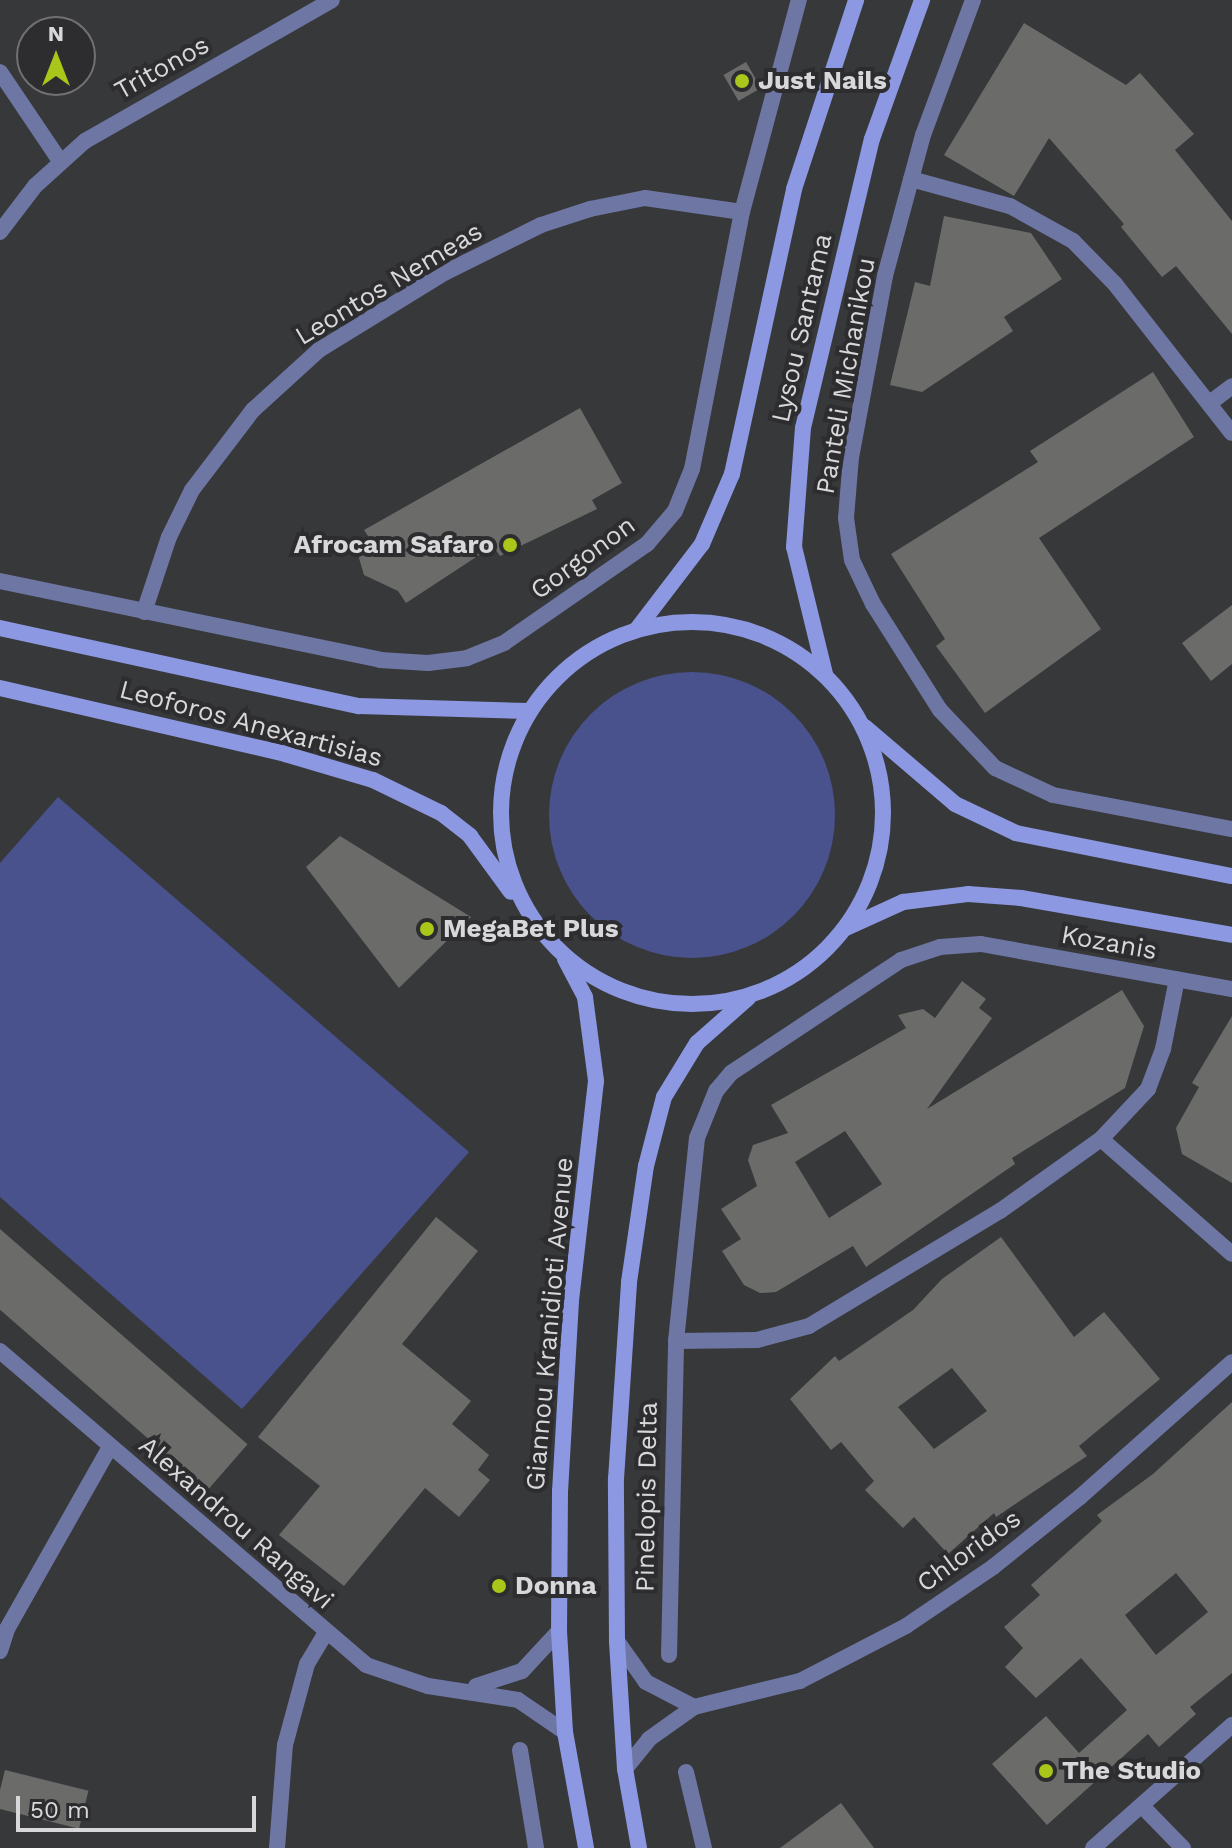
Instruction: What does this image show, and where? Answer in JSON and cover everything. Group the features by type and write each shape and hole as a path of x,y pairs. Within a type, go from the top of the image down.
{"main road":[{"name":"Lysou Santama","path":"637,629 702,544 732,474 790,203 856,0"},
{"name":"Lysou Santama","path":"825,674 794,547 803,428 872,139 922,0"},
{"path":"752,995 702,1004 651,1000 604,983 562,954 531,919 510,873 500,819 507,763 529,711 558,676 595,648 637,629 687,621 737,627 784,644 825,674 864,726 955,804 1016,833 1232,876"},
{"name":"Leoforos Anexartisias","path":"0,628 359,706 529,711"},
{"name":"Leoforos Anexartisias","path":"0,688 322,763 408,795 470,836 531,919"},
{"path":"639,1848 625,1769 617,1641 621,1389 646,1166 664,1097 679,1068 719,1021 752,995 805,969 846,928 872,881 884,829 881,776 864,726"},
{"path":"846,928 903,902 968,894 1232,935"},
{"name":"Giannou Kranidioti Avenue","path":"562,954 585,997 596,1081 563,1398 559,1631 565,1732 586,1848"}],"street":[{"name":"Tritonos","path":"0,232 60,161 108,126 332,0"},
{"name":"Gorgonon","path":"0,581 403,662 467,658 504,643 647,544 675,511 697,444 742,212 799,0"},
{"name":"Panteli Michanikou","path":"973,0 911,179 885,276 851,457 847,528 863,586 940,710 995,768 1053,795 1232,829"},
{"path":"0,72 60,161"},
{"path":"911,179 1010,206 1063,234 1095,260 1211,402 1232,433"},
{"name":"Leontos Nemeas","path":"144,612 169,537 192,490 253,410 319,350 459,265 541,225 590,209 645,198 742,212"},
{"path":"1211,402 1232,386"},
{"name":"Kozanis","path":"981,944 1177,979 1163,1049 1148,1089 1101,1139 973,1228 809,1326 757,1340 676,1341 697,1138 716,1091 749,1058 901,960 940,947 981,944"},
{"path":"1177,979 1232,989"},
{"path":"1101,1139 1232,1254"},
{"name":"Pinelopis Delta","path":"669,1655 676,1341"},
{"name":"Alexandrou Rangavi","path":"0,1351 326,1632 377,1670 428,1686 463,1689 518,1700 565,1732"},
{"name":"Chloridos","path":"625,1769 649,1739 694,1707 800,1681 906,1626 993,1567 1080,1497 1232,1362"},
{"path":"0,1651 3,1628 110,1447"},
{"name":"Alexandrou Rangavi","path":"463,1689 522,1671 559,1631"},
{"path":"277,1848 285,1745 307,1664 326,1632"},
{"path":"617,1641 646,1682 694,1707"},
{"path":"1093,1848 1232,1725"},
{"path":"520,1750 536,1848"},
{"path":"686,1772 704,1848"},
{"path":"1142,1806 1183,1848"}],"shaded area":[{"path":"678,672 706,672 734,678 760,689 783,704 803,724 818,747 829,773 835,815 833,843 818,883 803,906 783,926 760,941 734,952 706,958 678,958 650,952 624,941 601,926 581,906 566,883 555,857 549,829 549,801 555,773 566,747 581,724 601,704 624,689 650,678"},
{"path":"58,797 469,1152 242,1409 0,1197 0,863"}],"building":[{"path":"1024,23 1126,85 1140,73 1194,134 1175,150 1232,221 1232,334 1176,266 1162,277 1121,227 1124,224 1049,138 1014,196 944,155"},
{"name":"Just Nails","path":"746,62 761,88 738,101 723,75"},
{"path":"944,216 1031,233 1062,279 1004,317 1013,331 922,392 890,385 915,282 930,286"},
{"path":"1153,372 1194,437 1039,538 1101,629 985,713 936,646 945,639 891,554 1038,462 1030,451"},
{"path":"580,408 622,483 592,500 597,509 500,556 493,546 406,603 398,591 364,575 359,558 368,536 364,530"},
{"path":"1232,605 1232,664 1211,681 1182,643"},
{"path":"340,836 471,917 399,988 306,867"},
{"path":"962,981 986,999 979,1008 992,1018 927,1109 1122,990 1144,1026 1125,1088 1012,1158 1015,1164 866,1267 853,1246 776,1292 760,1293 744,1285 722,1251 741,1239 721,1209 757,1186 748,1160 753,1145 788,1133 771,1105 906,1028 898,1015 923,1009 935,1018","holes":["845,1131 882,1184 829,1218 795,1162"]},
{"path":"1232,1016 1232,1183 1182,1154 1176,1128 1199,1087 1192,1083"},
{"path":"436,1217 478,1251 402,1344 471,1401 452,1424 489,1455 478,1470 490,1480 459,1517 425,1488 344,1586 279,1535 320,1486 258,1437"},
{"path":"0,1229 248,1444 208,1490 0,1310"},
{"path":"1001,1237 1074,1337 1104,1312 1160,1379 1079,1446 1087,1456 996,1517 994,1513 948,1554 914,1517 903,1528 865,1490 874,1481 841,1442 831,1450 790,1399 835,1356 839,1361 913,1310 942,1279","holes":["952,1368 987,1411 934,1449 898,1407"]},
{"path":"1232,1402 1232,1673 1190,1707 1196,1714 1159,1747 1148,1734 1047,1825 992,1764 1046,1716 1079,1753 1127,1710 1081,1658 1036,1698 1005,1667 1023,1648 1004,1627 1040,1595 1031,1585 1102,1521 1097,1515 1153,1474","holes":["1176,1573 1208,1612 1156,1655 1125,1615"]},
{"path":"5,1770 88,1791 79,1829 0,1809 0,1790"},
{"path":"841,1803 874,1848 780,1848"}],"place":[{"name":"Just Nails","path":"742,81"},
{"name":"Afrocam Safaro","path":"510,545"},
{"name":"MegaBet Plus","path":"427,929"},
{"name":"Donna","path":"499,1586"},
{"name":"The Studio","path":"1046,1771"}]}
